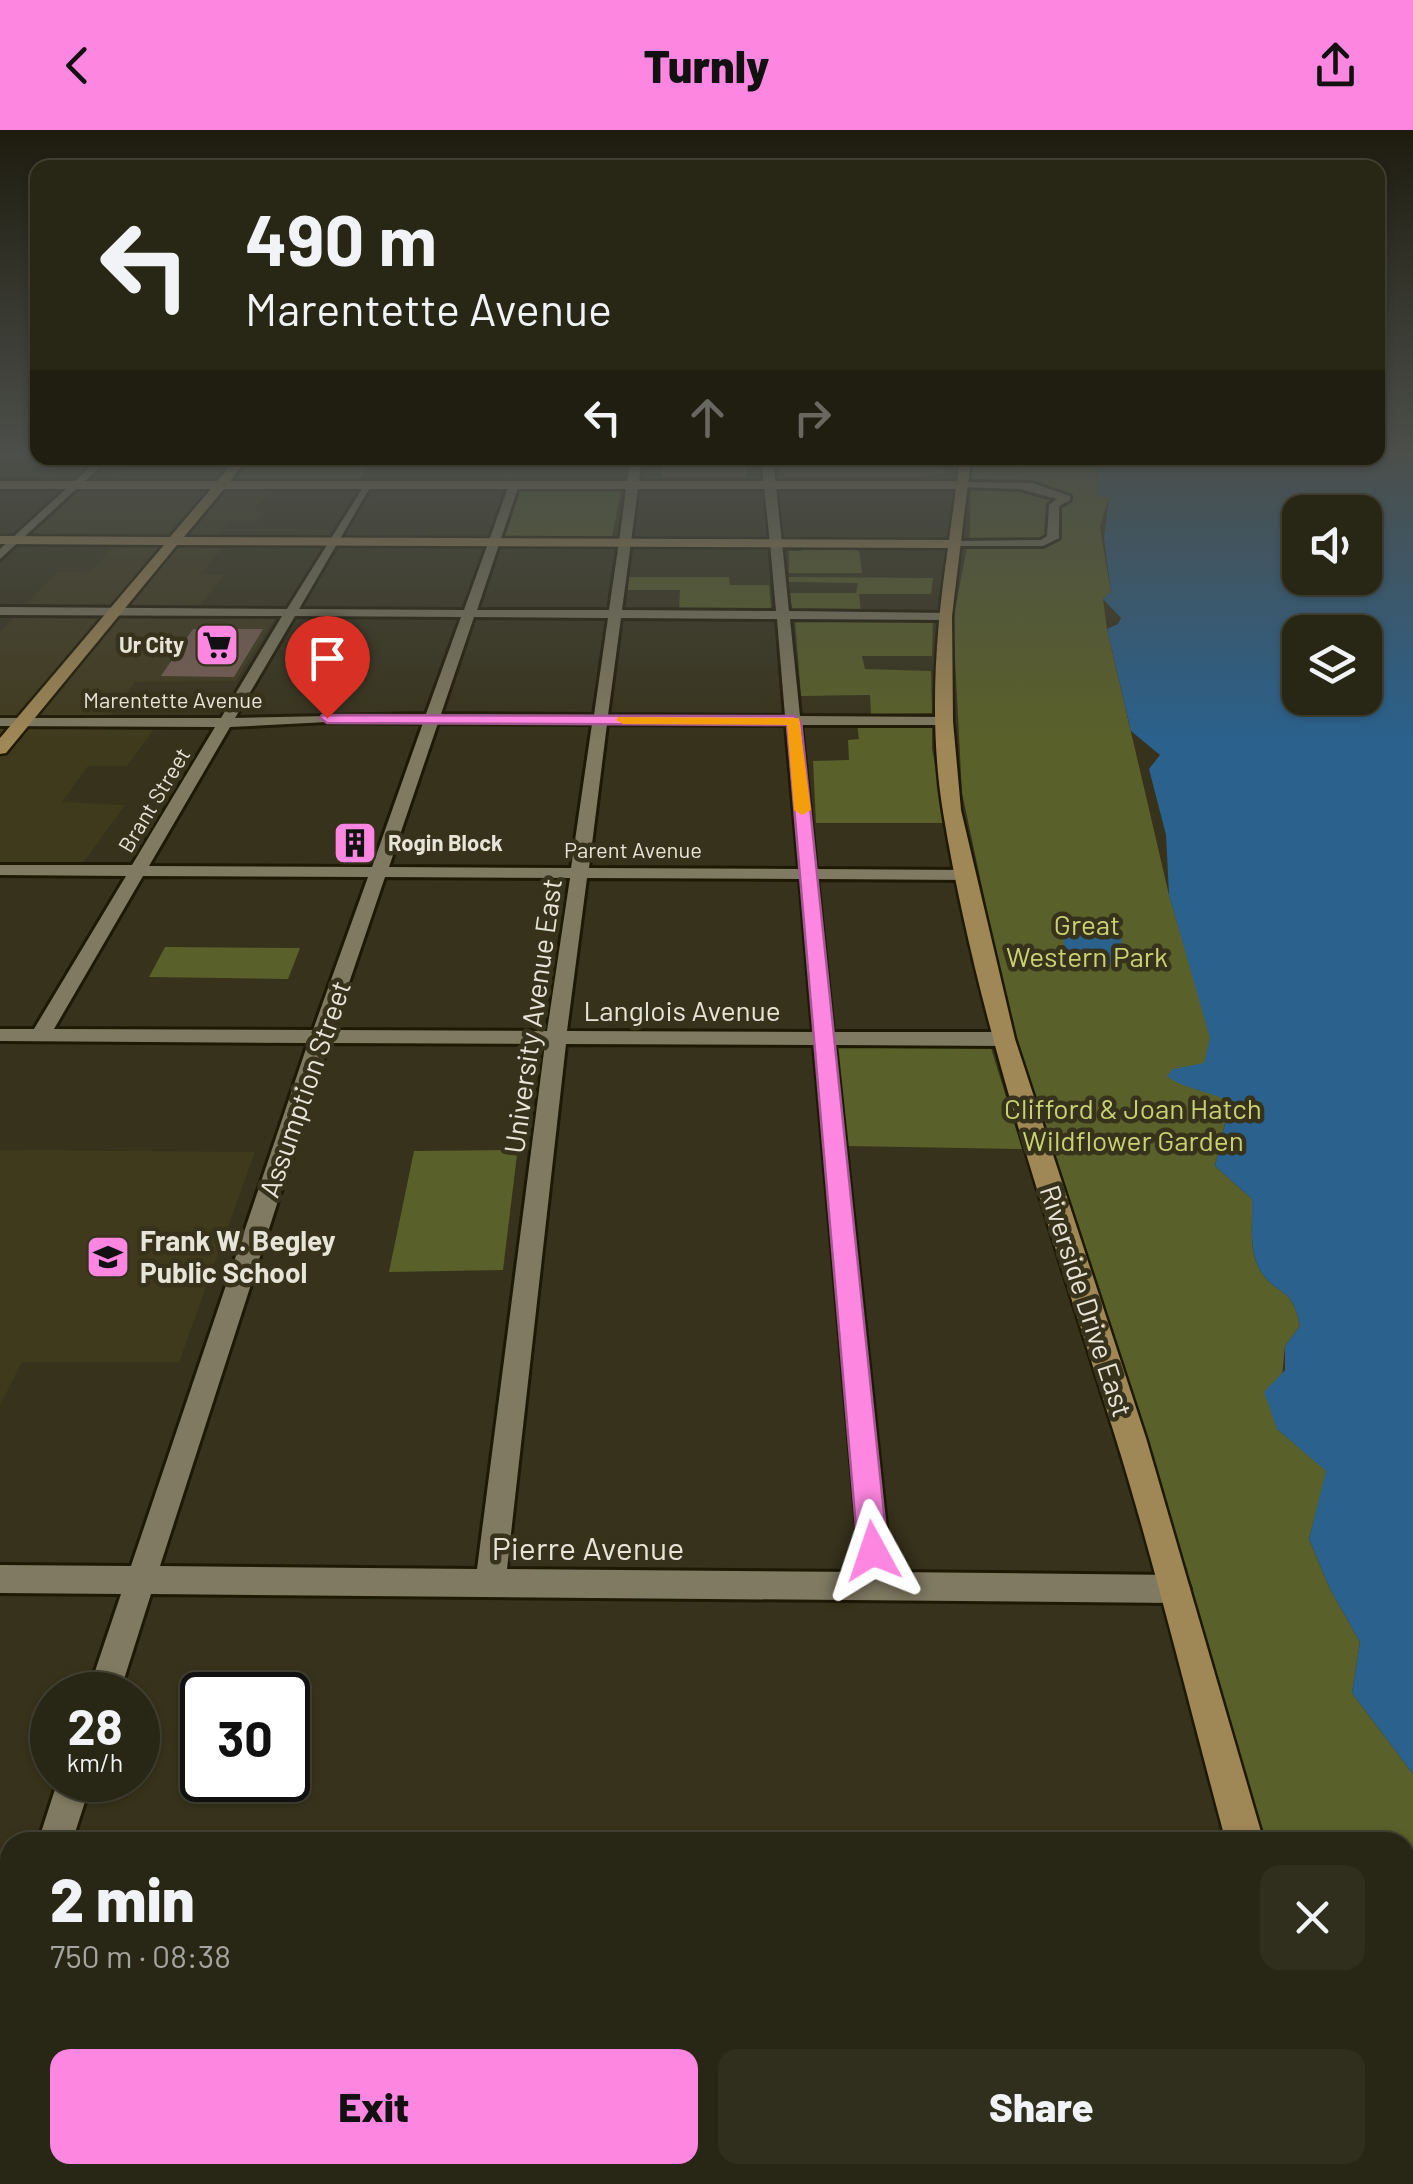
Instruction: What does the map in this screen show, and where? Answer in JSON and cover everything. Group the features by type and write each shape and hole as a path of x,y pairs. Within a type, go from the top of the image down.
{"main road":[{"path":"0,749 166,551"},
{"name":"Riverside Drive East","path":"955,551 945,616 945,721 952,810 966,874 1004,1039 1176,1589 1242,1832"}],"street":[{"name":"Brant Street","path":"40,1036 327,551"},
{"name":"Assumption Street","path":"111,1672 322,1036 491,551"},
{"name":"University Avenue East","path":"490,1584 556,1039 624,551"},
{"path":"777,551 876,1586"},
{"path":"0,611 945,616"},
{"name":"Marentette Avenue","path":"0,722 945,721"},
{"name":"Parent Avenue","path":"0,870 966,874"},
{"name":"Langlois Avenue","path":"0,1035 1004,1039"},
{"name":"Pierre Avenue","path":"0,1579 1176,1589"},
{"path":"58,1832 68,1802"}],"shaded area":[{"path":"110,551 220,551 202,574 224,575 191,616 275,617 236,681 135,682 100,729 153,730 127,766 88,766 62,802 125,805 83,863 0,863 0,632 57,572 90,571"},
{"name":"Frank W. Begley Public School","path":"0,1150 255,1152 179,1362 22,1362 0,1405"}],"green space":[{"path":"789,551 859,551 862,573 789,573"},
{"name":"Clifford & Joan Hatch Wildflower Garden","path":"966,551 1104,551 1111,592 1103,599 1107,629 1169,895 1230,1101 1215,1166 1252,1199 1256,1262 1266,1279 1293,1303 1300,1326 1285,1346 1277,1429 1327,1471 1309,1539 1330,1589 1360,1642 1352,1693 1413,1774 1413,1832 1255,1832 1187,1575 1013,1032 962,793 953,620"},
{"path":"625,577 729,577 730,585 769,585 771,607 764,611 679,611 680,590 623,590"},
{"path":"787,577 933,578 931,594 859,594 861,612 793,612 789,593 856,593 858,583 788,582"},
{"path":"933,619 932,656 862,656 865,669 931,671 932,713 871,714 870,695 801,696 795,620"},
{"path":"857,724 932,725 932,749 947,823 816,823 813,761 849,760 848,740 859,739"},
{"path":"165,947 300,948 288,979 149,977"},
{"path":"837,1048 991,1048 1022,1149 847,1146"},
{"path":"508,1150 508,1155 517,1155 503,1270 389,1272 414,1151"}],"water":[{"path":"1106,551 1282,551 1282,595 1382,595 1382,551 1413,551 1413,1774 1352,1693 1360,1642 1330,1589 1309,1539 1326,1471 1277,1429 1264,1392 1285,1370 1285,1346 1300,1326 1293,1303 1266,1279 1256,1262 1252,1199 1215,1166 1230,1102 1167,1076 1173,1069 1204,1063 1210,1038 1169,895 1166,835 1149,769 1160,755 1131,731 1107,629 1121,618 1103,599 1111,592"},
{"path":"1082,928 1090,930 1093,937 1098,938 1100,932 1122,938 1121,943 1129,945 1127,950 1139,953 1137,960 1122,956 1110,964 1088,955 1084,962 1067,952 1063,941"}],"building":[{"name":"Ur City","path":"193,629 263,629 234,677 161,676"},
{"name":"Rogin Block","path":"347,837 367,837 358,862 338,862"}],"slow traffic":[{"path":"623,720 794,721 802,810"}],"place":[{"name":"Ur City","path":"217,645"},
{"name":"Rogin Block","path":"355,843"},
{"name":"Frank W. Begley Public School","path":"108,1257"}],"route":[{"path":"327,718 794,721 873,1551"}],"park label":[{"name":"Great Western Park","path":"1087,941"}]}
